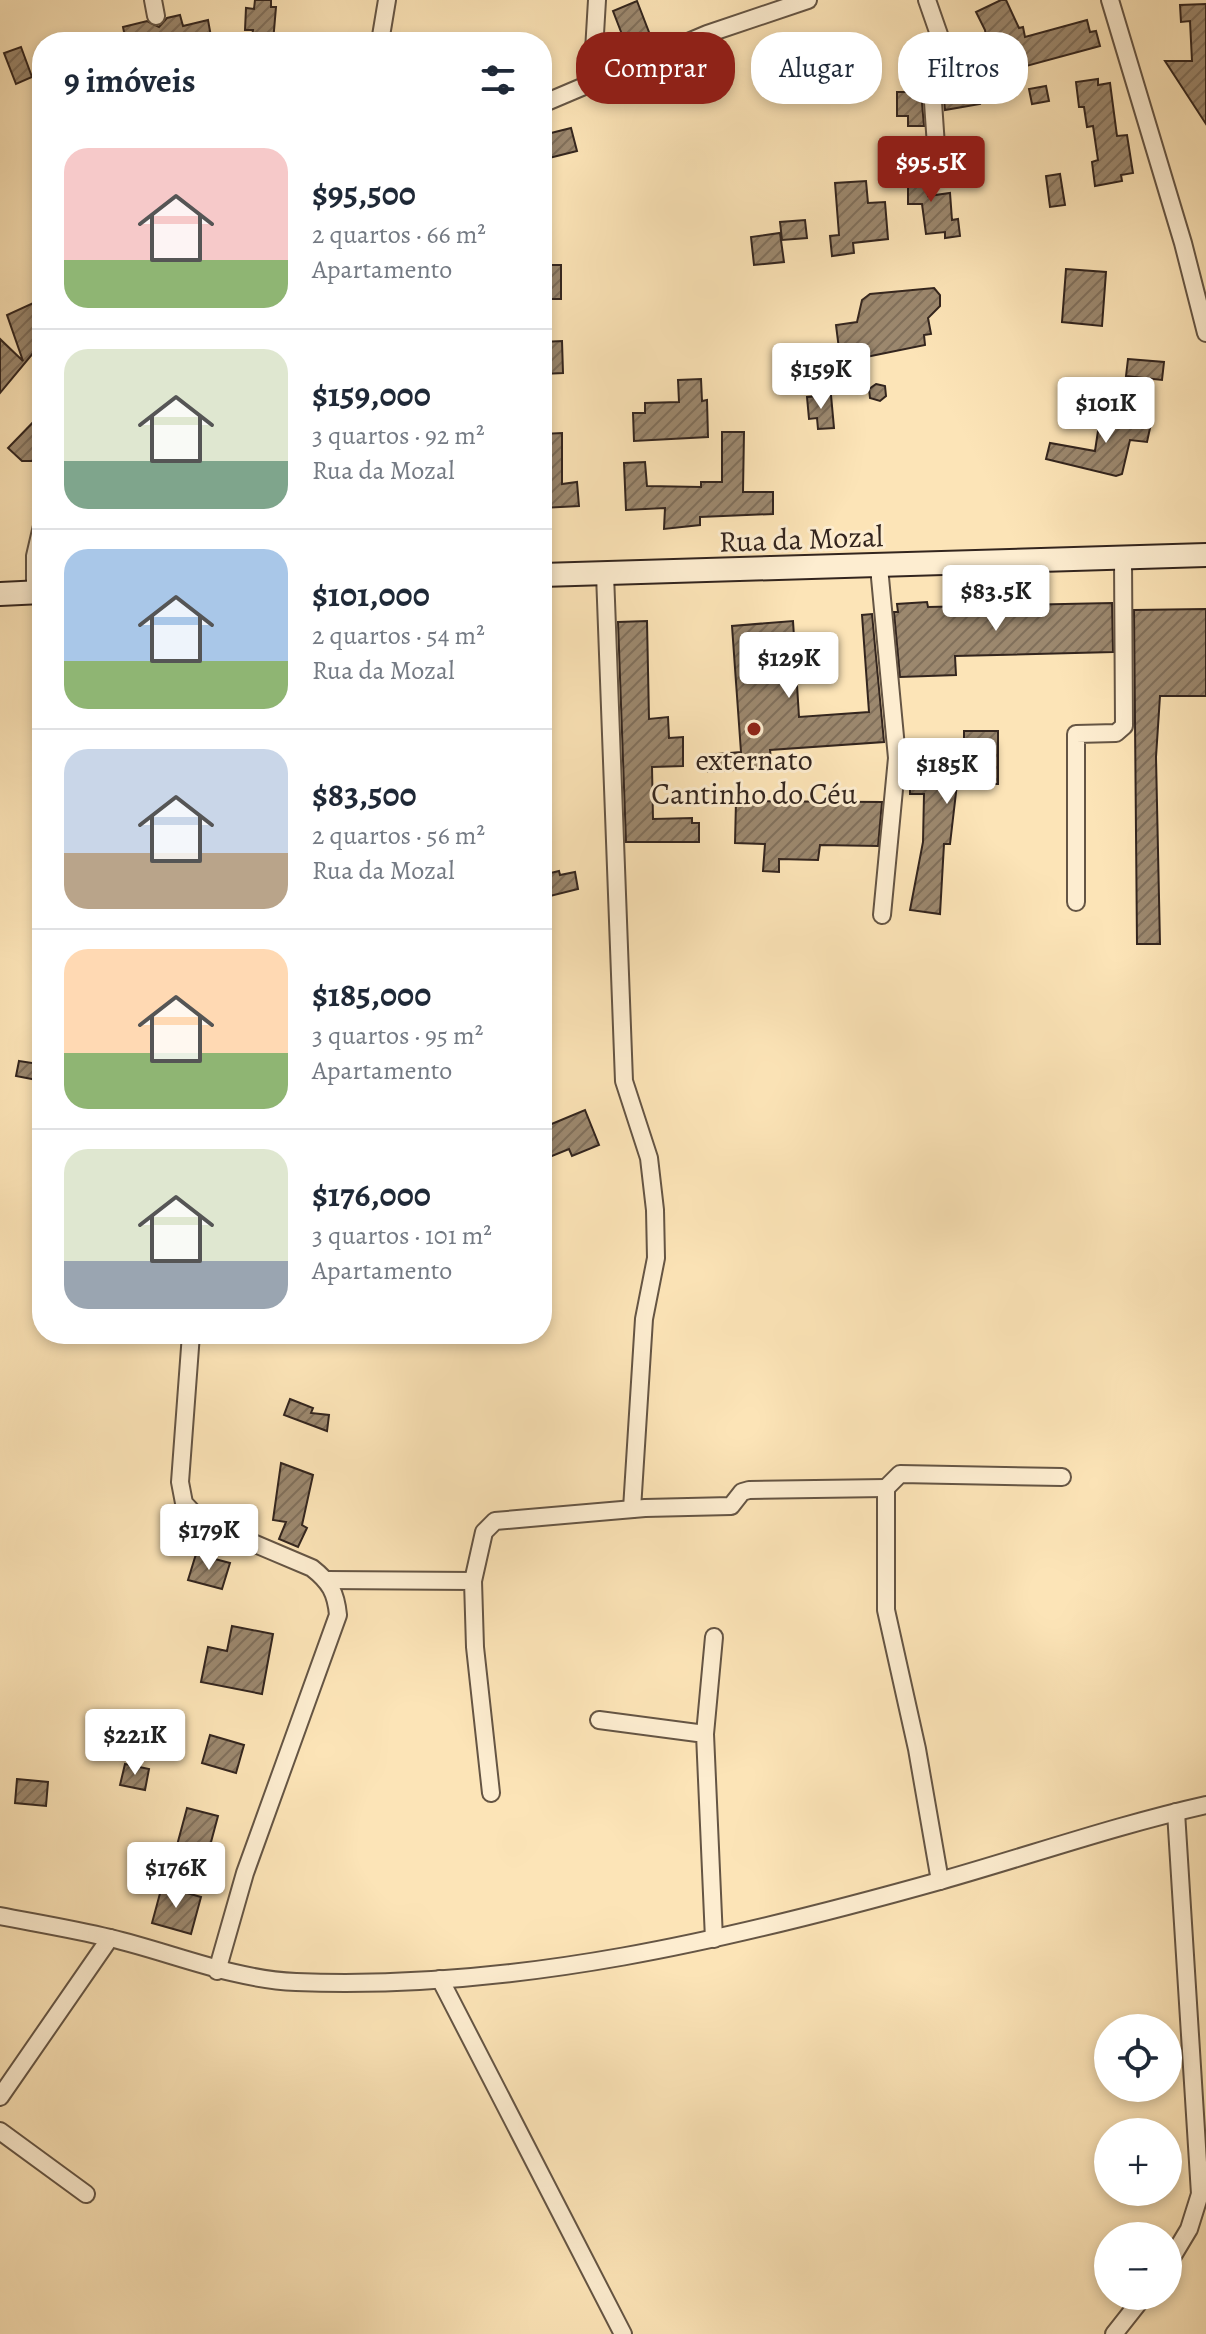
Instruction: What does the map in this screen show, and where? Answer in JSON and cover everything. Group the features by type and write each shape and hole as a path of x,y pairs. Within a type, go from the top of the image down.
{"main road":[{"name":"Rua da Mozal","path":"552,575 1206,555"},
{"path":"0,594 32,592"}],"street":[{"path":"382,32 387,0"},
{"path":"595,32 597,0"},
{"path":"713,32 808,0"},
{"path":"900,146 936,146 931,73 951,69 927,0"},
{"path":"1110,0 1183,243 1206,333"},
{"path":"552,100 576,91"},
{"path":"1076,902 1076,734 1116,733 1124,726 1123,559"},
{"path":"879,567 897,758 882,915"},
{"path":"605,574 624,1081 649,1158 655,1210 654,1282 644,1319 632,1509"},
{"path":"190,1344 180,1482 184,1503 201,1521 312,1568 327,1580 337,1596 338,1615 245,1873 217,1971"},
{"path":"491,1793 475,1647 473,1581 484,1532 495,1521 632,1509 731,1506 742,1492 749,1490 886,1488 900,1474 1062,1477"},
{"path":"886,1488 886,1610 917,1749 940,1881"},
{"path":"327,1580 473,1581"},
{"path":"714,1637 705,1734 714,1939"},
{"path":"599,1720 705,1734"},
{"path":"0,1916 110,1938 217,1971 293,1982 440,1979 588,1965 714,1939 940,1881 1206,1805"},
{"path":"1176,1812 1200,2194 1182,2241"},
{"path":"0,2097 110,1938"},
{"path":"440,1979 623,2334"},
{"path":"0,2131 86,2194"},
{"path":"1114,2334 1133,2310"}],"building":[{"path":"255,0 271,0 271,7 276,7 274,32 245,30 246,8 254,9"},
{"path":"1006,0 1024,32 985,32 976,12"},
{"path":"637,1 649,32 621,32 613,11"},
{"path":"1206,4 1206,124 1165,61 1192,61 1190,21 1181,22 1180,5"},
{"path":"180,15 183,26 208,20 210,32 124,32 123,27 147,21 159,27 167,18"},
{"path":"1087,20 1090,32 1096,31 1100,46 1028,66 1028,36"},
{"path":"21,47 32,77 16,84 4,53"},
{"path":"1098,79 1098,85 1110,83 1117,136 1127,135 1133,173 1121,175 1122,181 1095,186 1092,162 1098,160 1093,126 1087,127 1084,107 1079,107 1076,82"},
{"path":"1046,86 1049,101 1032,104 1029,89"},
{"path":"898,92 898,104 922,104 924,126 908,126 908,116 897,116"},
{"path":"944,104 980,104 945,110"},
{"path":"571,128 577,151 552,157 552,133"},
{"path":"908,165 928,165 928,196 950,193 952,220 958,219 960,236 945,238 945,232 926,234 922,204 908,204"},
{"path":"1060,174 1065,205 1050,207 1046,176"},
{"path":"866,181 868,203 885,202 888,239 853,243 854,253 832,256 830,236 839,235 835,183"},
{"path":"805,220 807,238 782,240 780,222"},
{"path":"780,233 784,262 754,265 751,237"},
{"path":"552,265 561,265 561,299 552,299"},
{"path":"1066,269 1106,272 1102,326 1062,322"},
{"path":"934,288 940,295 940,306 928,318 931,334 924,335 925,345 866,357 866,354 840,357 836,325 857,322 862,300 870,294"},
{"path":"32,304 32,354 0,393 0,339 23,361 7,315"},
{"path":"562,341 563,373 552,374 552,342"},
{"path":"1128,359 1164,362 1162,380 1126,376"},
{"path":"701,379 702,401 707,400 708,437 634,441 633,413 645,413 645,403 679,402 678,380"},
{"path":"876,384 885,386 886,396 880,401 870,398 869,389"},
{"path":"831,395 834,428 818,429 817,418 809,419 807,397"},
{"path":"1101,411 1152,419 1147,442 1130,440 1122,474 1116,476 1046,459 1050,443 1095,451"},
{"path":"32,423 32,461 22,461 8,448"},
{"path":"722,432 744,432 743,492 773,492 773,514 700,517 700,525 664,529 665,508 626,510 624,463 645,462 647,486 701,487 701,482 722,482"},
{"path":"562,433 562,484 577,482 579,506 552,507 552,434"},
{"path":"927,602 928,607 1112,603 1113,652 955,656 956,675 900,677 894,612 898,612 897,604"},
{"path":"1206,609 1206,696 1160,696 1156,757 1160,944 1137,944 1134,610"},
{"path":"872,614 884,742 770,750 772,767 708,772 707,755 741,752 732,626 793,621 799,717 869,712 862,615"},
{"path":"647,621 649,719 668,717 669,738 683,737 683,766 652,767 653,819 692,818 692,823 699,823 699,842 626,842 618,622"},
{"path":"964,731 998,731 998,784 957,784 950,844 944,844 940,914 910,910 923,842 924,794 910,794 910,760 957,758 957,740 964,740"},
{"path":"736,801 882,802 878,846 820,845 818,860 779,859 779,872 763,871 765,844 735,843"},
{"path":"559,871 560,875 575,872 578,889 552,896 552,873"},
{"path":"19,1061 32,1063 32,1079 16,1076"},
{"path":"585,1110 599,1145 572,1156 569,1149 552,1156 552,1124"},
{"path":"290,1399 313,1408 311,1413 329,1415 327,1431 284,1415"},
{"path":"281,1463 313,1475 302,1525 307,1528 298,1547 279,1539 286,1522 273,1520"},
{"path":"196,1554 230,1563 222,1589 188,1580"},
{"path":"232,1626 273,1634 262,1694 201,1682 208,1647 227,1651"},
{"path":"210,1735 244,1745 236,1773 202,1763"},
{"path":"125,1764 149,1769 145,1790 120,1785"},
{"path":"17,1779 48,1782 46,1806 15,1803"},
{"path":"187,1808 218,1816 207,1857 176,1849"},
{"path":"162,1886 201,1897 191,1934 152,1923"}],"place":[{"name":"externato Cantinho do Céu","path":"754,729"}]}
